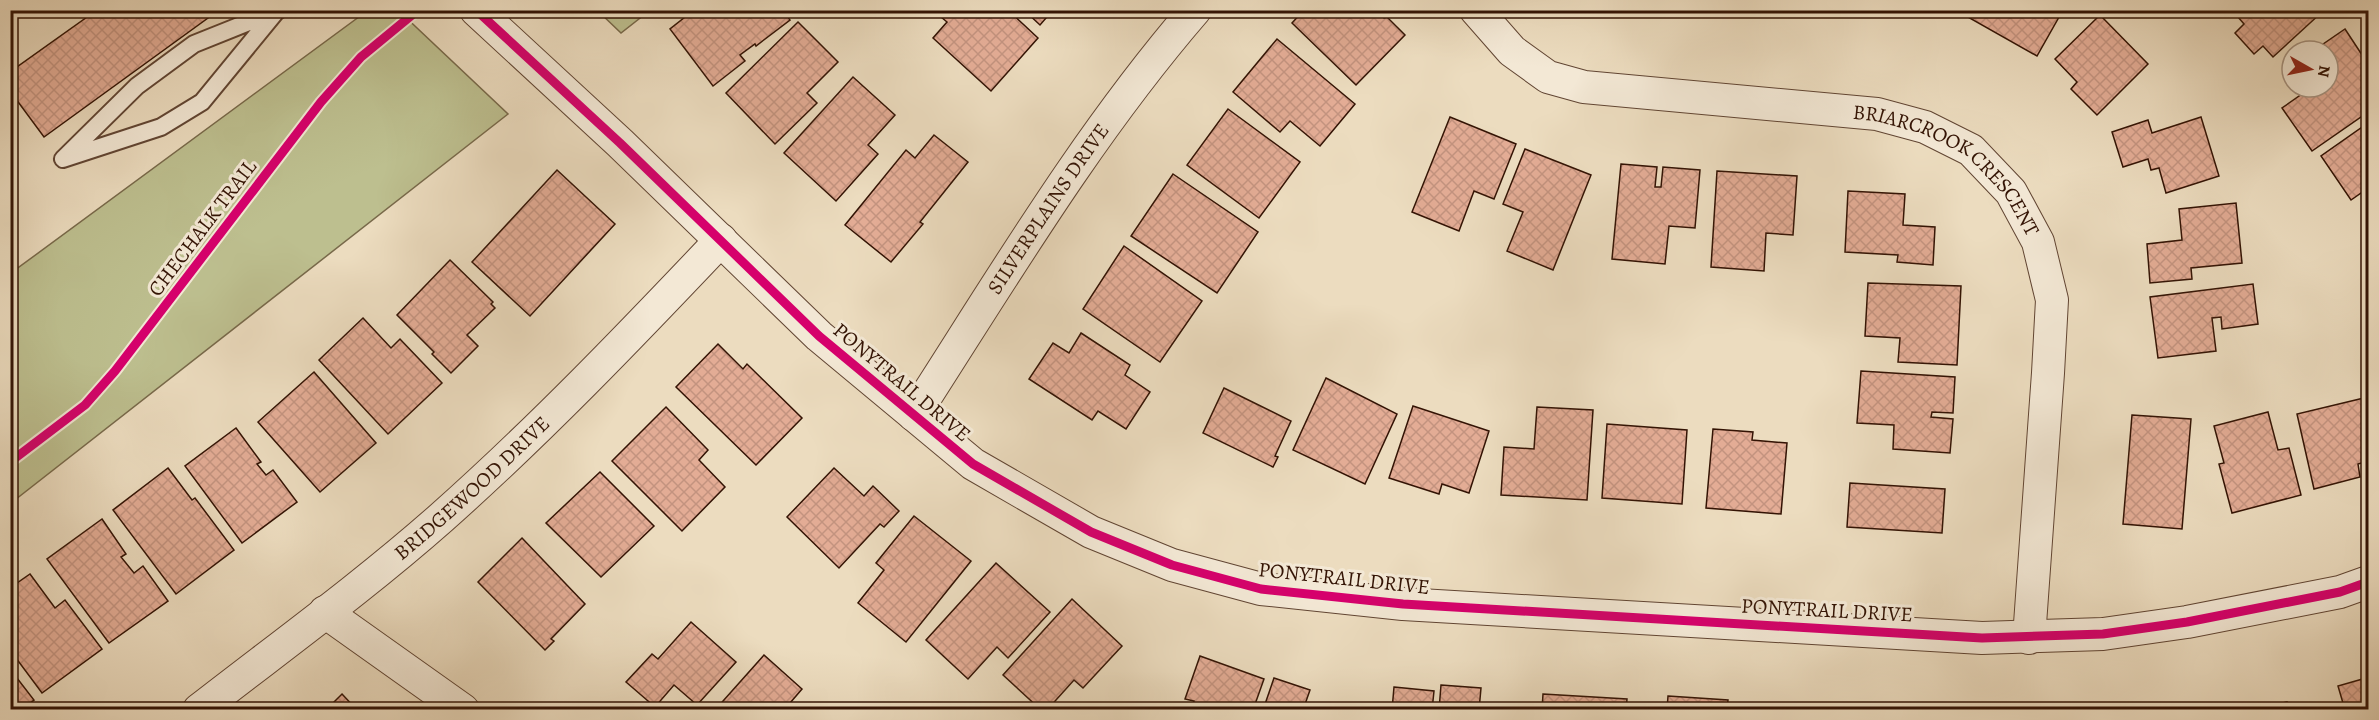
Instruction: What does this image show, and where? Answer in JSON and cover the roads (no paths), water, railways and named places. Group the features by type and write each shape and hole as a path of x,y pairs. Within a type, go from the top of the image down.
{"street":[{"name":"PONYTRAIL DRIVE","path":"476,10 620,143 819,336 973,464 1091,532 1172,565 1261,590 1403,604 1982,638 2103,634 2187,622 2340,592 2368,582"},
{"name":"SILVERPLAINS DRIVE","path":"914,415 1057,191 1153,59 1195,10"},
{"name":"BRIARCROOK CRESCENT","path":"1476,10 1512,51 1548,77 1584,87 1877,114 1925,127 1971,150 2012,192 2038,242 2052,300 2029,638"},
{"name":"BRIDGEWOOD DRIVE","path":"199,710 440,519 554,411 722,240"},
{"path":"325,612 463,710"}],"lane":[{"path":"277,12 202,102 160,127 63,159 137,86 194,44 277,12"}]}
